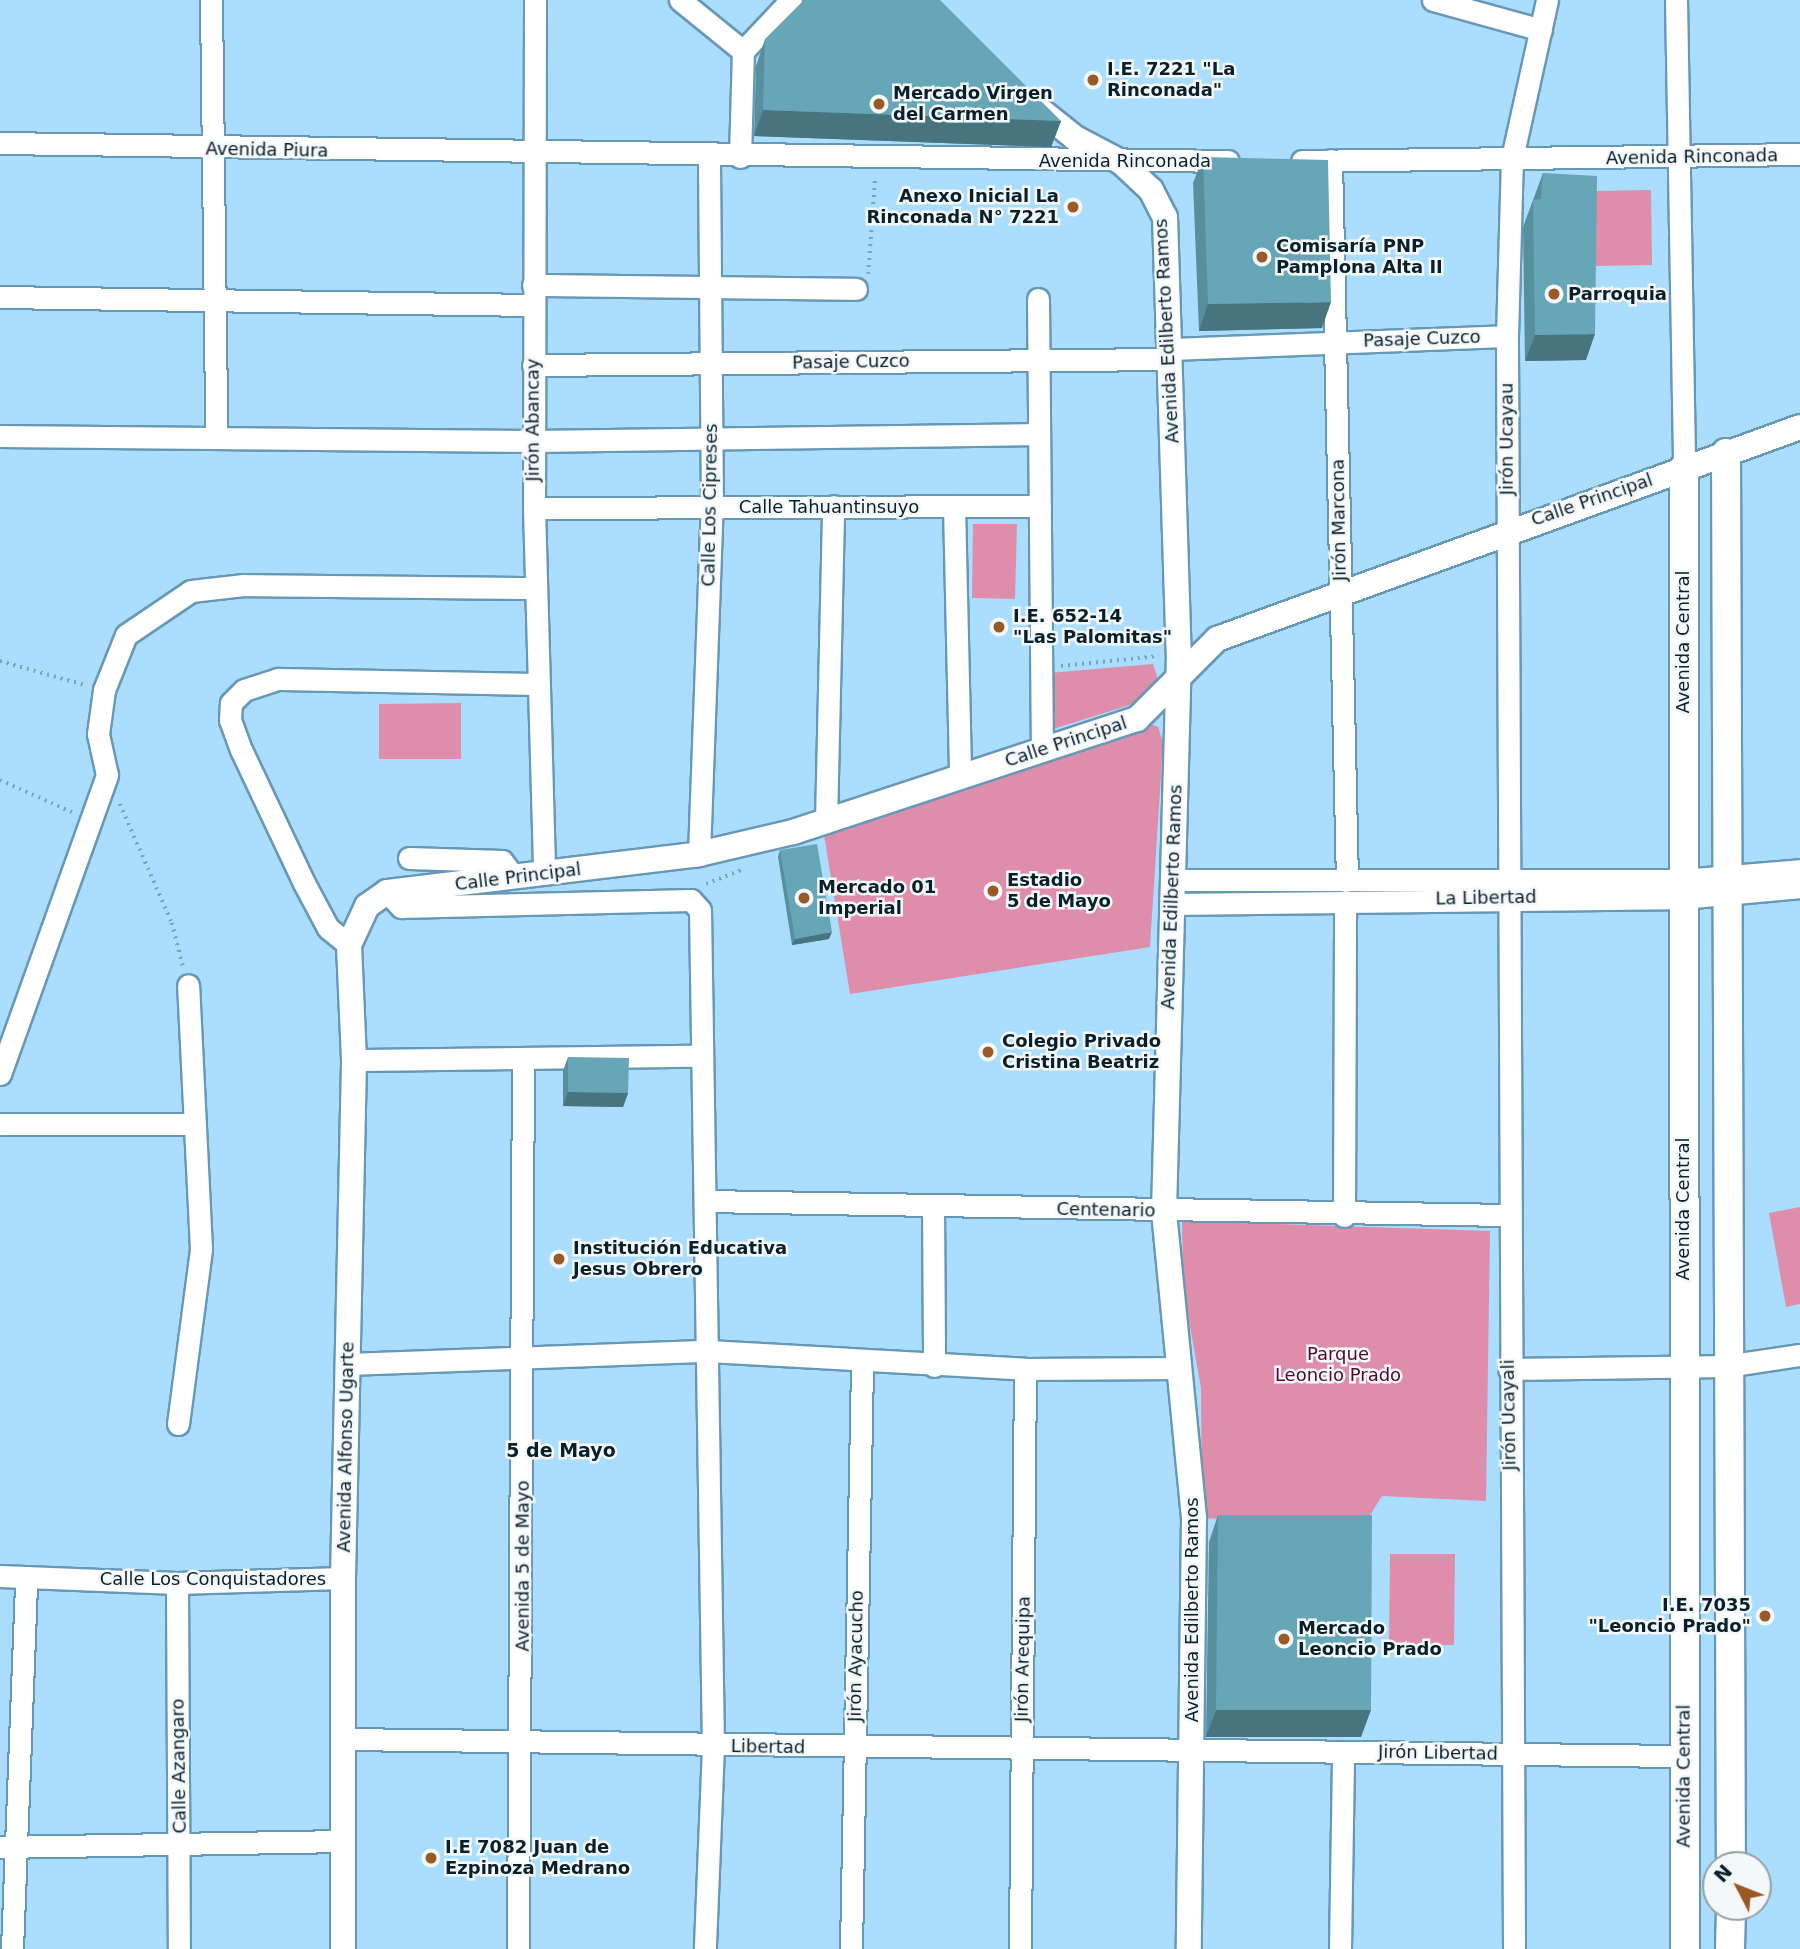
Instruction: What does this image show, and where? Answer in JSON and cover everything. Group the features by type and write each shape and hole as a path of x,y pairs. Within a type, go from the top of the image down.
{"main road":[{"path":"1726,453 1725,887 1731,1851"},
{"name":"Avenida Central","path":"1684,468 1682,889 1685,1949"},
{"path":"1730,1949 1731,1921"}],"street":[{"path":"211,0 216,438"},
{"name":"Jirón Abancay","path":"535,0 533,441 544,874"},
{"path":"680,0 743,51"},
{"path":"740,157 743,51 791,0"},
{"path":"1433,0 1541,30"},
{"name":"Jirón Ucayau","path":"1511,889 1507,335 1512,158 1547,0"},
{"path":"1676,0 1684,468"},
{"name":"Avenida Edilberto Ramos","path":"1018,90 1075,138 1121,162 1152,190 1165,217 1179,654 1164,1212 1194,1518 1189,1949"},
{"name":"Avenida Piura","path":"0,143 213,150 534,155"},
{"name":"Avenida Rinconada","path":"1275,161 1678,159 1800,154"},
{"name":"Avenida Rinconada","path":"534,155 1247,161"},
{"name":"Calle Los Cipreses","path":"699,854 712,507 709,156"},
{"name":"Jirón Marcona","path":"1331,160 1346,890 1344,1216"},
{"path":"0,297 533,295 710,285 856,289"},
{"path":"1038,299 1042,749"},
{"name":"Pasaje Cuzco","path":"533,365 1038,360 1335,342 1507,335"},
{"name":"Calle Principal","path":"387,892 699,854 826,822 1137,719 1217,639 1507,528 1800,427"},
{"path":"0,436 533,441 712,435 1039,434"},
{"path":"826,822 833,506"},
{"path":"954,506 960,777"},
{"name":"Calle Tahuantinsuyo","path":"534,508 1040,506"},
{"path":"0,1074 107,775 98,734 104,690 126,635 191,591 244,584 536,588"},
{"path":"538,684 278,679 244,690 231,704 230,720 241,750 328,929 349,945 368,906 387,892 401,907 691,900 700,910 713,1746 705,1949"},
{"path":"409,858 502,861 514,877"},
{"name":"La Libertad","path":"1725,887 1800,870"},
{"name":"La Libertad","path":"1171,892 1800,887"},
{"name":"Jirón Ucayali","path":"1511,889 1508,1215 1514,1949"},
{"name":"Avenida Alfonso Ugarte","path":"343,1949 342,1578 355,1060 349,945"},
{"path":"178,1424 201,1248 188,985"},
{"path":"355,1060 702,1056"},
{"name":"Avenida 5 de Mayo","path":"518,1949 524,1746 523,1058"},
{"path":"0,1124 195,1125"},
{"name":"Centenario","path":"705,1201 1344,1216 1508,1215"},
{"path":"933,1206 934,1366"},
{"path":"348,1364 522,1362 708,1351 934,1366 1025,1369 1179,1368"},
{"path":"1509,1369 1727,1366 1800,1355"},
{"name":"Jirón Ayacucho","path":"851,1949 862,1363"},
{"name":"Jirón Arequipa","path":"1020,1949 1025,1369"},
{"name":"Calle Los Conquistadores","path":"0,1576 177,1583 342,1578"},
{"path":"12,1949 6,1847 26,1577"},
{"name":"Calle Azangaro","path":"177,1583 179,1949"},
{"name":"Libertad","path":"343,1739 524,1746 1022,1749 1193,1754"},
{"path":"1340,1949 1343,1752"},
{"name":"Jirón Libertad","path":"1193,1754 1343,1752 1684,1756"},
{"path":"6,1847 180,1840 343,1842"}],"path":[{"path":"856,289 868,276 876,159"},
{"path":"1041,668 1179,654"},
{"path":"0,661 104,690"},
{"path":"107,775 172,923 188,985"},
{"path":"0,780 72,812 88,829"},
{"path":"706,884 745,867"}],"green space":[{"path":"1651,190 1652,265 1592,266 1591,191"},
{"path":"973,524 1017,524 1015,599 972,598"},
{"path":"1153,664 1159,682 1152,698 1050,730 1049,673"},
{"path":"461,703 461,759 379,759 379,704"},
{"name":"Estadio 5 de Mayo","path":"1149,723 1158,727 1163,743 1150,947 850,994 824,835"},
{"path":"1800,1207 1800,1304 1786,1307 1769,1213"},
{"name":"Parque Leoncio Prado","path":"1182,1221 1490,1231 1486,1501 1382,1496 1365,1523 1352,1526 1202,1518 1201,1388 1183,1287"},
{"path":"1390,1554 1455,1554 1454,1645 1389,1645"}],"building":[{"name":"Mercado Virgen del Carmen","path":"804,0 940,0 1061,121 763,110 765,39"},
{"name":"Comisaría PNP Pamplona Alta II","path":"1203,157 1328,160 1331,302 1208,304"},
{"name":"Parroquia","path":"1543,173 1597,176 1595,334 1535,335 1533,200 1541,199"},
{"name":"Mercado 01 Imperial","path":"817,844 832,932 795,939 780,850"},
{"path":"568,1057 629,1058 628,1093 568,1092"},
{"name":"Mercado Leoncio Prado","path":"1218,1515 1372,1515 1371,1710 1216,1710"}],"place":[{"name":"I.E. 7221 \"La Rinconada\"","path":"1093,80"},
{"name":"Mercado Virgen del Carmen","path":"879,104"},
{"name":"Anexo Inicial La Rinconada N° 7221","path":"1073,207"},
{"name":"Comisaría PNP Pamplona Alta II","path":"1262,257"},
{"name":"Parroquia","path":"1554,294"},
{"name":"I.E. 652-14 \"Las Palomitas\"","path":"999,627"},
{"name":"Estadio 5 de Mayo","path":"993,891"},
{"name":"Mercado 01 Imperial","path":"804,898"},
{"name":"Colegio Privado Cristina Beatriz","path":"988,1052"},
{"name":"Institución Educativa Jesus Obrero","path":"559,1259"},
{"name":"I.E. 7035 \"Leoncio Prado\"","path":"1765,1616"},
{"name":"Mercado Leoncio Prado","path":"1284,1639"},
{"name":"I.E 7082 Juan de Ezpinoza Medrano","path":"431,1858"}],"district":[{"name":"5 de Mayo","path":"561,1451"}]}
